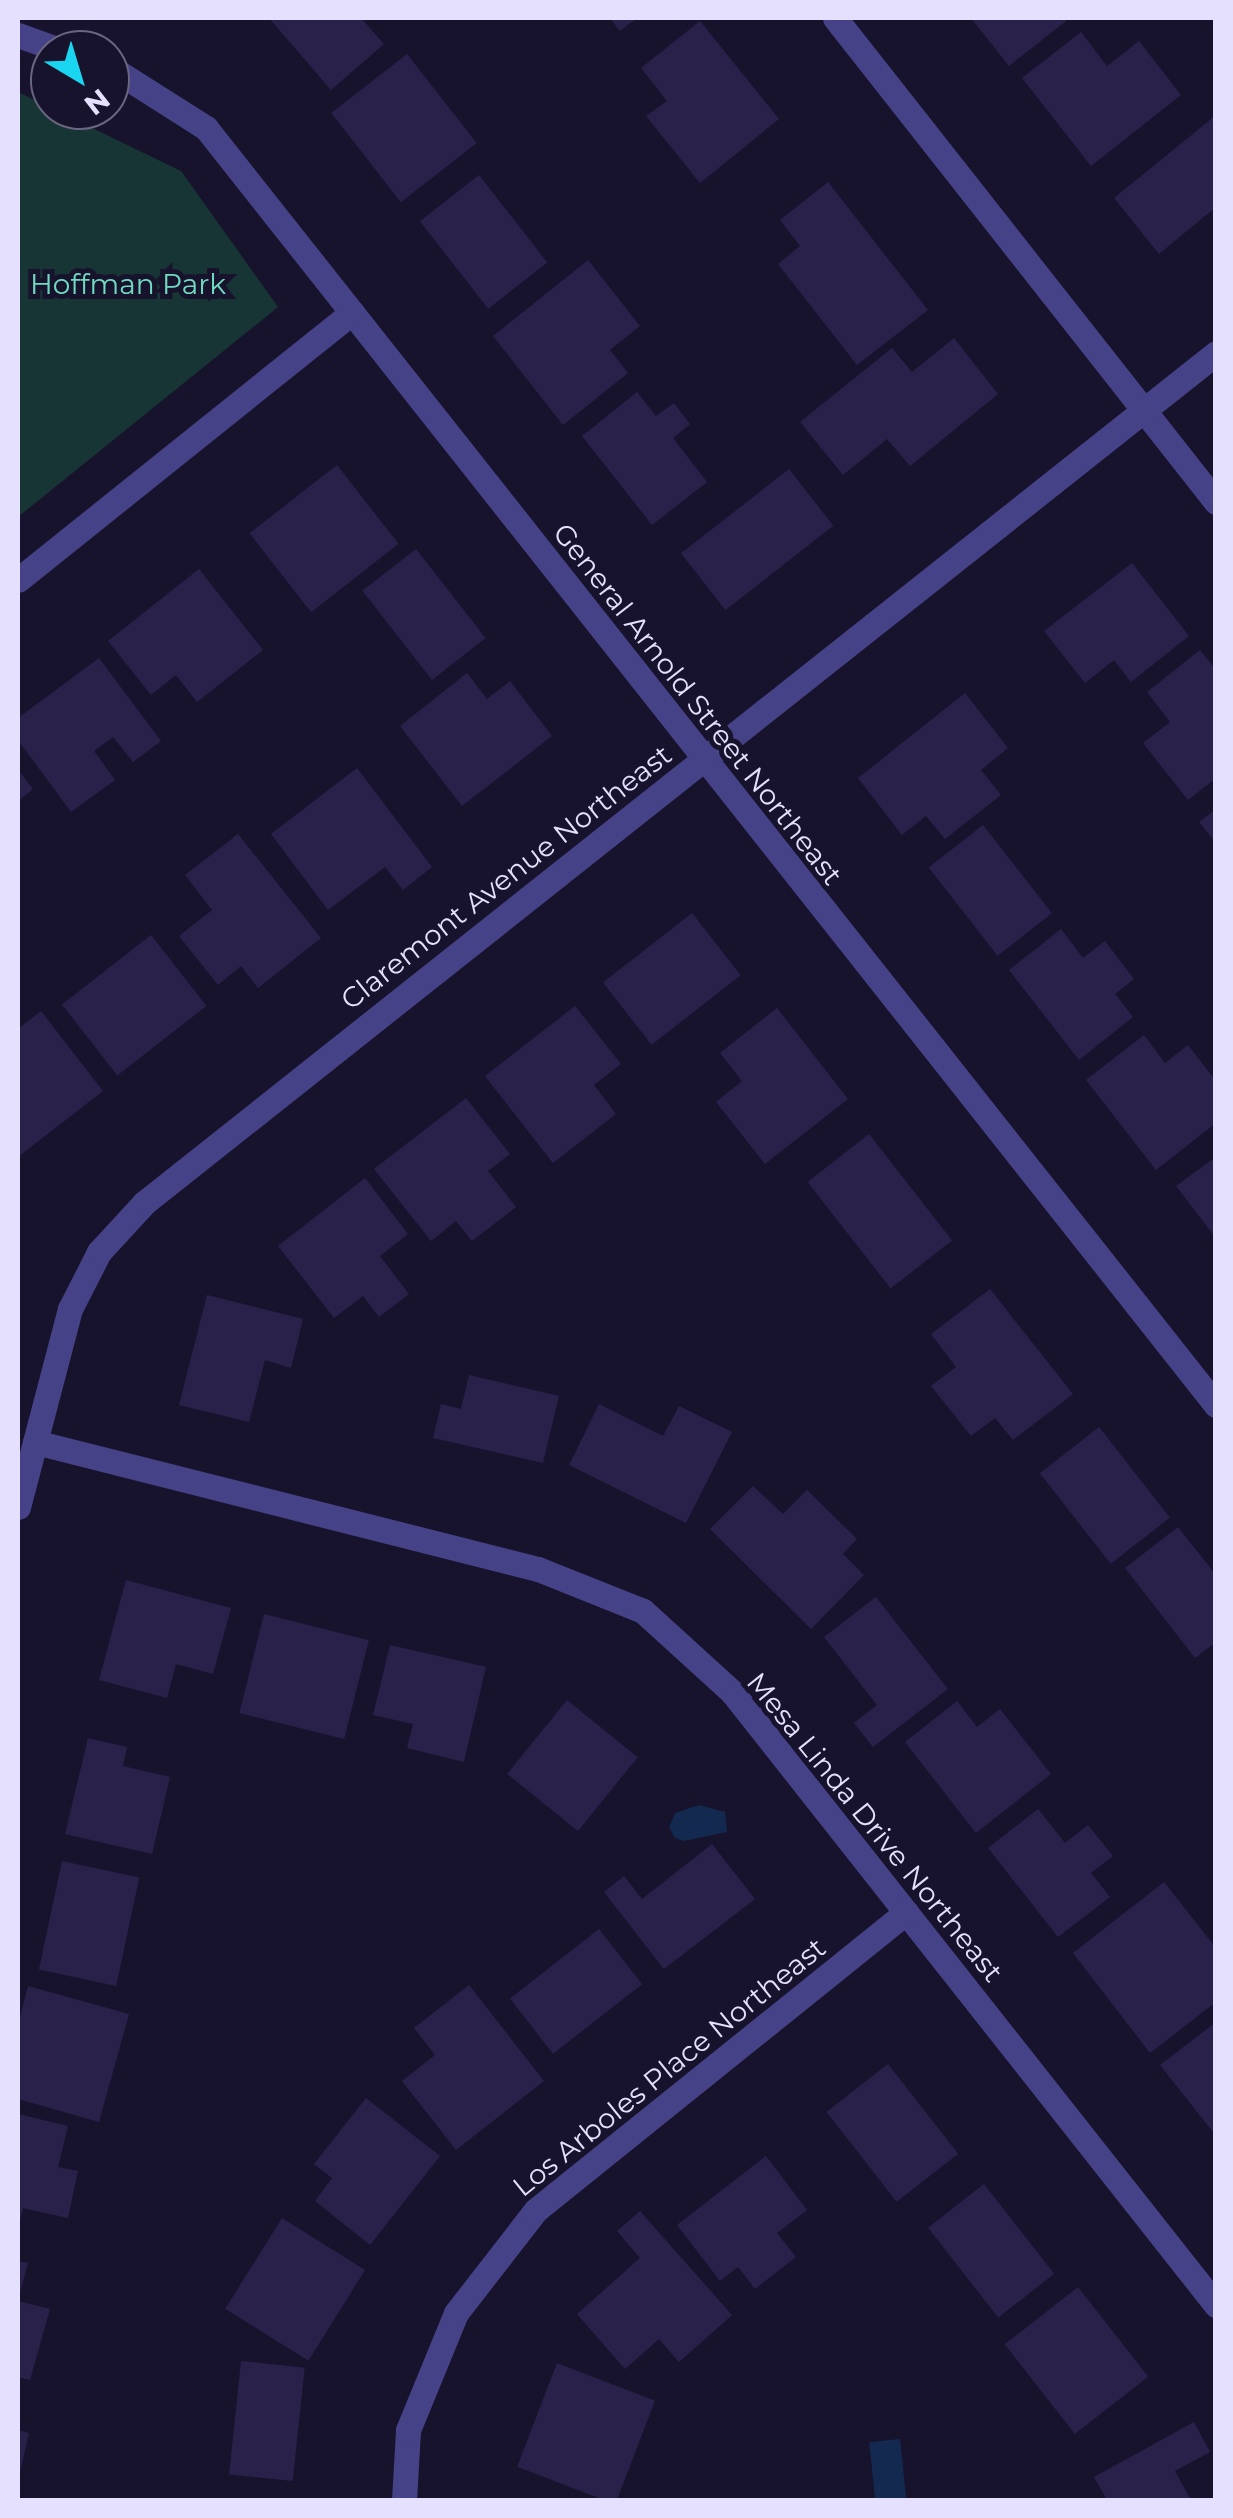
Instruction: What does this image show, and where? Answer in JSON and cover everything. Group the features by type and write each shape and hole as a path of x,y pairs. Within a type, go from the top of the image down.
{"street":[{"path":"834,18 1216,502"},
{"name":"General Arnold Street Northeast","path":"130,80 206,128 1216,1405"},
{"path":"18,580 352,312"},
{"name":"Claremont Avenue Northeast","path":"18,1507 70,1309 99,1252 144,1203 1216,352"},
{"name":"Mesa Linda Drive Northeast","path":"35,1442 538,1568 644,1611 732,1692 1216,2305"},
{"name":"Los Arboles Place Northeast","path":"404,2500 408,2430 456,2314 536,2210 906,1912"}],"green space":[{"name":"Hoffman Park","path":"18,92 30,98 30,130 96,130 181,171 278,307 18,517"}],"water":[{"path":"699,1805 725,1812 727,1832 684,1841 675,1838 669,1827 675,1813"},
{"path":"900,2439 906,2500 875,2500 869,2442"}],"building":[{"path":"269,18 361,18 384,44 331,90"},
{"path":"610,18 637,18 620,31"},
{"path":"971,18 1063,18 1066,21 1009,66"},
{"path":"700,21 779,119 700,183 646,116 667,101 641,68"},
{"path":"1081,32 1107,66 1139,41 1181,95 1091,166 1022,78"},
{"path":"407,54 477,143 401,202 331,113"},
{"path":"1216,115 1216,207 1159,254 1114,198"},
{"path":"479,175 547,262 488,309 420,221"},
{"path":"828,182 928,310 857,365 778,264 800,246 780,220"},
{"path":"588,260 640,326 610,350 628,373 563,425 493,336"},
{"path":"954,338 998,394 910,466 887,439 843,475 800,422 892,348 912,372"},
{"path":"637,392 656,416 674,403 690,424 673,438 707,482 652,525 582,436"},
{"path":"337,465 399,544 311,612 250,533"},
{"path":"789,469 833,526 725,610 681,553"},
{"path":"416,549 486,638 432,680 362,591"},
{"path":"1132,563 1189,636 1131,682 1114,660 1085,683 1044,631"},
{"path":"199,569 263,650 197,702 176,675 151,695 108,641"},
{"path":"1200,650 1216,670 1216,778 1188,800 1143,743 1170,722 1147,692"},
{"path":"99,658 161,741 133,762 113,737 94,751 115,780 71,812 18,740 18,718"},
{"path":"467,673 487,699 510,681 552,736 462,806 400,726"},
{"path":"965,693 1008,748 981,770 1001,795 945,839 926,816 902,835 858,778"},
{"path":"357,768 432,867 403,890 385,867 328,910 271,834"},
{"path":"18,770 33,789 18,801"},
{"path":"1216,809 1216,843 1199,822"},
{"path":"983,825 1052,913 998,956 929,867"},
{"path":"238,834 321,938 258,988 241,966 218,985 179,936 212,910 185,875"},
{"path":"692,913 741,975 652,1045 603,983"},
{"path":"1061,929 1083,958 1105,941 1134,979 1115,994 1133,1017 1079,1060 1009,970"},
{"path":"151,935 206,1006 117,1075 62,1005"},
{"path":"575,1006 621,1064 594,1085 616,1114 553,1163 485,1076"},
{"path":"777,1008 848,1099 765,1164 716,1102 742,1081 720,1053"},
{"path":"41,1011 103,1091 18,1157 18,1029"},
{"path":"1144,1035 1165,1063 1188,1045 1216,1081 1216,1123 1156,1170 1086,1080"},
{"path":"466,1098 510,1154 488,1171 516,1207 472,1241 456,1221 431,1241 374,1169"},
{"path":"869,1134 952,1240 891,1288 808,1182"},
{"path":"1216,1157 1216,1238 1176,1186"},
{"path":"365,1178 408,1234 380,1256 409,1294 379,1317 363,1296 334,1318 278,1246"},
{"path":"990,1289 1073,1394 1013,1440 995,1418 971,1436 931,1386 956,1367 931,1334"},
{"path":"207,1295 303,1319 291,1368 265,1360 249,1422 179,1405"},
{"path":"469,1375 559,1396 543,1463 433,1438 441,1404 461,1409"},
{"path":"599,1404 663,1436 679,1406 732,1432 686,1523 569,1465"},
{"path":"1099,1427 1170,1518 1111,1564 1040,1473"},
{"path":"753,1486 783,1514 807,1490 857,1539 843,1554 864,1575 811,1629 710,1529"},
{"path":"1178,1527 1216,1575 1216,1642 1195,1658 1125,1568"},
{"path":"126,1580 231,1608 213,1674 176,1664 167,1698 99,1680"},
{"path":"876,1597 948,1689 873,1747 854,1723 877,1705 824,1637"},
{"path":"264,1614 369,1640 344,1739 239,1713"},
{"path":"390,1645 486,1667 464,1762 407,1748 413,1724 373,1715"},
{"path":"567,1700 638,1757 578,1831 507,1774"},
{"path":"957,1701 977,1727 1000,1709 1051,1774 976,1833 905,1742"},
{"path":"88,1738 127,1747 123,1766 170,1777 152,1854 65,1834"},
{"path":"1038,1809 1065,1843 1088,1825 1113,1856 1091,1873 1110,1897 1058,1937 988,1848"},
{"path":"712,1844 755,1899 664,1969 604,1892 624,1876 642,1899"},
{"path":"62,1861 139,1877 116,1986 39,1970"},
{"path":"1164,1882 1216,1948 1216,2002 1150,2053 1073,1953"},
{"path":"599,1929 642,1984 553,2054 510,1999"},
{"path":"469,1985 544,2081 456,2150 402,2081 435,2055 414,2028"},
{"path":"28,1986 129,2014 99,2122 18,2099 18,2025"},
{"path":"1216,2022 1216,2136 1160,2065"},
{"path":"888,2064 958,2154 897,2202 827,2112"},
{"path":"366,2098 440,2156 370,2245 315,2201 332,2178 314,2164"},
{"path":"18,2114 68,2126 58,2167 78,2171 68,2218 23,2208 18,2227"},
{"path":"766,2156 807,2210 777,2233 796,2257 755,2289 738,2267 720,2281 677,2225"},
{"path":"984,2184 1054,2274 998,2318 928,2228"},
{"path":"640,2211 732,2315 679,2362 659,2339 625,2369 577,2314 640,2258 617,2231"},
{"path":"282,2218 365,2270 308,2361 225,2309"},
{"path":"18,2261 28,2263 19,2296 18,2296"},
{"path":"1078,2287 1148,2377 1075,2434 1005,2344"},
{"path":"18,2301 50,2309 30,2380 18,2377"},
{"path":"241,2361 305,2368 293,2481 229,2474"},
{"path":"557,2363 655,2401 617,2500 604,2500 517,2467"},
{"path":"1194,2422 1210,2452 1175,2471 1191,2500 1107,2500 1094,2477"},
{"path":"18,2430 29,2433 19,2477 18,2477"}]}
